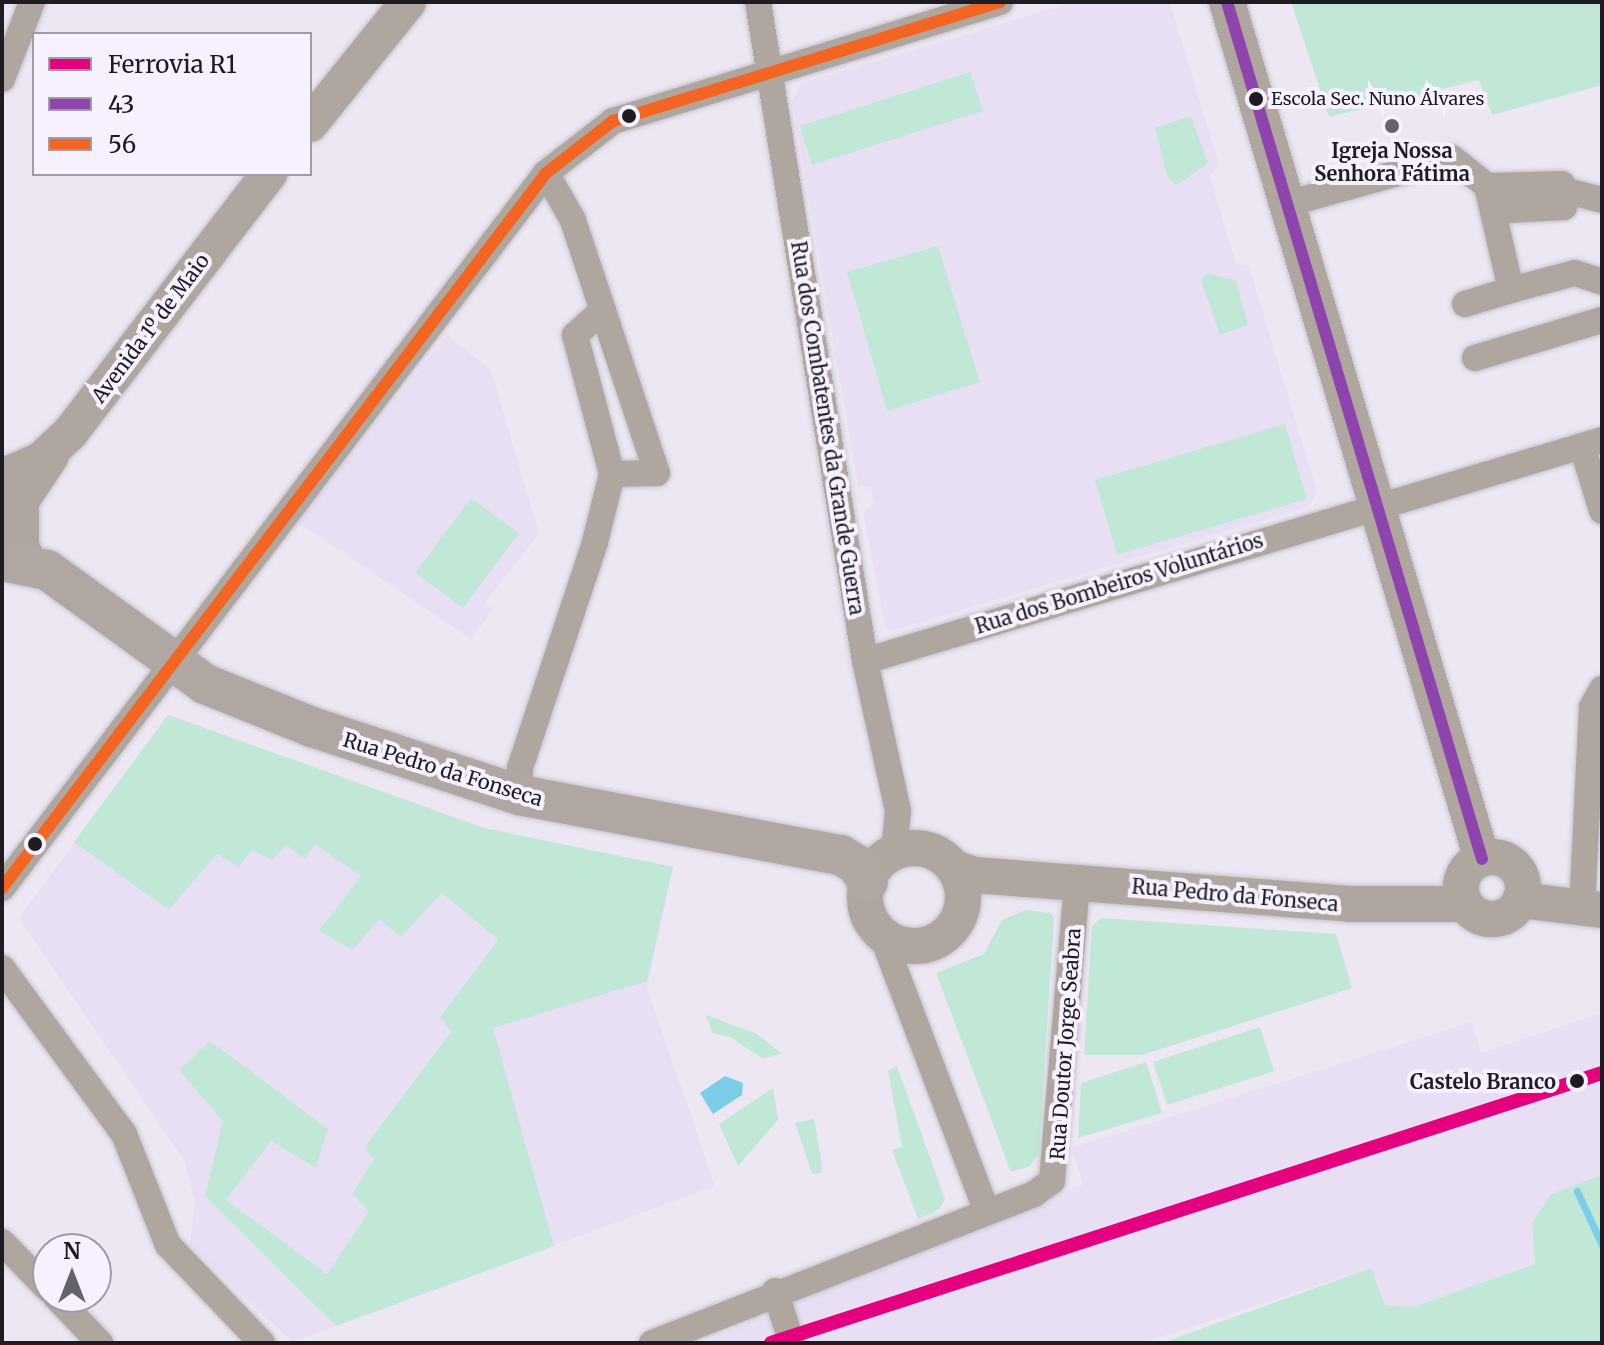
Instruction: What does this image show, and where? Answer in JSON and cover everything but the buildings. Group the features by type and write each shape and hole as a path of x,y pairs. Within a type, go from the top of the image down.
{"main road":[{"path":"312,122 408,2"},
{"path":"1227,2 1374,505 1482,859"},
{"name":"Avenida 1º de Maio","path":"6,474 56,448 267,176"},
{"path":"26,565 21,547 21,501 56,448"},
{"name":"Rua Pedro da Fonseca","path":"26,565 205,684 312,727 519,795 814,848 857,865 868,882"},
{"path":"960,913 963,898 954,868 920,848 894,852 868,882 866,904 881,933 906,944 933,942 980,892 1005,877"},
{"path":"1500,858 1515,867 1522,883 1520,900 1511,913 1492,919 1465,904 1463,877 1482,859 1500,858"},
{"name":"Rua Pedro da Fonseca","path":"954,868 1005,877 1350,904 1465,904"},
{"path":"1520,900 1592,910"}],"street":[{"path":"2,79 32,2"},
{"name":"Rua dos Combatentes da Grande Guerra","path":"758,2 865,661 898,811 894,852"},
{"path":"2,888 546,173 613,121 1000,2"},
{"path":"1287,204 1452,158 1490,199 1511,290"},
{"path":"546,173 573,220 657,473 612,474"},
{"path":"1490,199 1564,207 1563,190 1602,200"},
{"path":"1465,304 1575,273 1602,282"},
{"path":"519,795 529,738 595,542 612,474 575,335 603,310"},
{"path":"1475,358 1602,320"},
{"path":"1592,443 1602,511"},
{"name":"Rua dos Bombeiros Voluntários","path":"865,661 1374,505 1592,443"},
{"path":"2,509 6,474"},
{"path":"1592,910 1592,707 1602,689"},
{"name":"Rua Doutor Jorge Seabra","path":"652,1343 775,1291 1034,1194 1056,1174 1077,882"},
{"path":"881,933 987,1212"},
{"path":"2,968 124,1134 168,1245 262,1343"},
{"path":"2,1242 12,1271 32,1281"},
{"path":"775,1291 792,1343"},
{"path":"71,1313 100,1343"}],"shaded area":[{"path":"1075,2 1170,2 1219,165 1210,176 1223,221 1236,263 1249,266 1317,492 1308,507 894,630 885,626 863,512 874,504 870,486 858,486 792,101 801,83"},
{"path":"447,335 491,370 539,533 485,603 493,610 471,639 297,522"},
{"path":"168,715 484,828 673,867 647,988 715,1186 292,1342 190,1245 195,1200 185,1162 19,918"},
{"path":"1602,1013 1602,1177 1532,1223 1535,1264 1413,1307 1385,1305 1370,1268 1142,1343 703,1343 987,1218 1083,1185 1072,1148 1472,1022 1481,1053"}],"green space":[{"path":"1291,2 1602,2 1602,85 1492,115 1479,80 1329,117"},
{"path":"970,72 983,111 812,165 800,126"},
{"path":"1191,116 1208,163 1177,185 1168,178 1155,128"},
{"path":"938,246 980,382 887,411 847,272"},
{"path":"1207,273 1236,281 1248,325 1220,335 1201,280"},
{"path":"1285,424 1307,499 1117,555 1095,480"},
{"path":"471,498 519,533 463,608 415,573"},
{"path":"168,715 484,828 673,867 647,981 493,1028 554,1246 336,1326 205,1196 223,1121 179,1070 210,1041 328,1129 316,1168 271,1141 226,1200 327,1274 369,1211 352,1194 374,1159 364,1148 451,1032 440,1017 498,940 442,893 401,937 379,919 353,950 319,931 361,876 315,844 305,859 286,845 272,860 252,850 239,867 217,854 169,910 74,842"},
{"path":"1025,910 1051,913 1054,918 1039,1154 1030,1166 1011,1172 936,973 984,954 1002,920"},
{"path":"1101,918 1336,934 1352,988 1142,1055 1084,1055 1092,926"},
{"path":"706,1015 757,1034 782,1054 762,1058 730,1037 712,1033"},
{"path":"1260,1027 1274,1071 1167,1105 1153,1062"},
{"path":"1146,1062 1162,1113 1078,1138 1081,1083"},
{"path":"897,1066 945,1199 938,1210 918,1219 892,1150 902,1147 888,1071"},
{"path":"773,1088 778,1120 738,1166 719,1124"},
{"path":"814,1119 822,1165 821,1173 812,1174 795,1123"},
{"path":"1602,1175 1602,1343 1162,1343 1371,1268 1385,1305 1413,1307 1535,1264 1532,1223 1551,1194"}],"water":[{"path":"725,1076 743,1083 742,1095 713,1114 700,1093"}],"waterway":[{"path":"1577,1191 1602,1245"}],"rail line":[{"name":"R1","path":"771,1343 1602,1073"}],"transit line":[{"name":"56","path":"2,888 546,173 613,121 1000,2"},
{"name":"43","path":"1227,2 1482,859"}],"place":[{"name":"Escola Sec. Nuno Álvares","path":"1256,99"},
{"name":"Igreja Nossa Senhora Fátima","path":"1392,126"},
{"name":"Castelo Branco","path":"1577,1081"}]}
